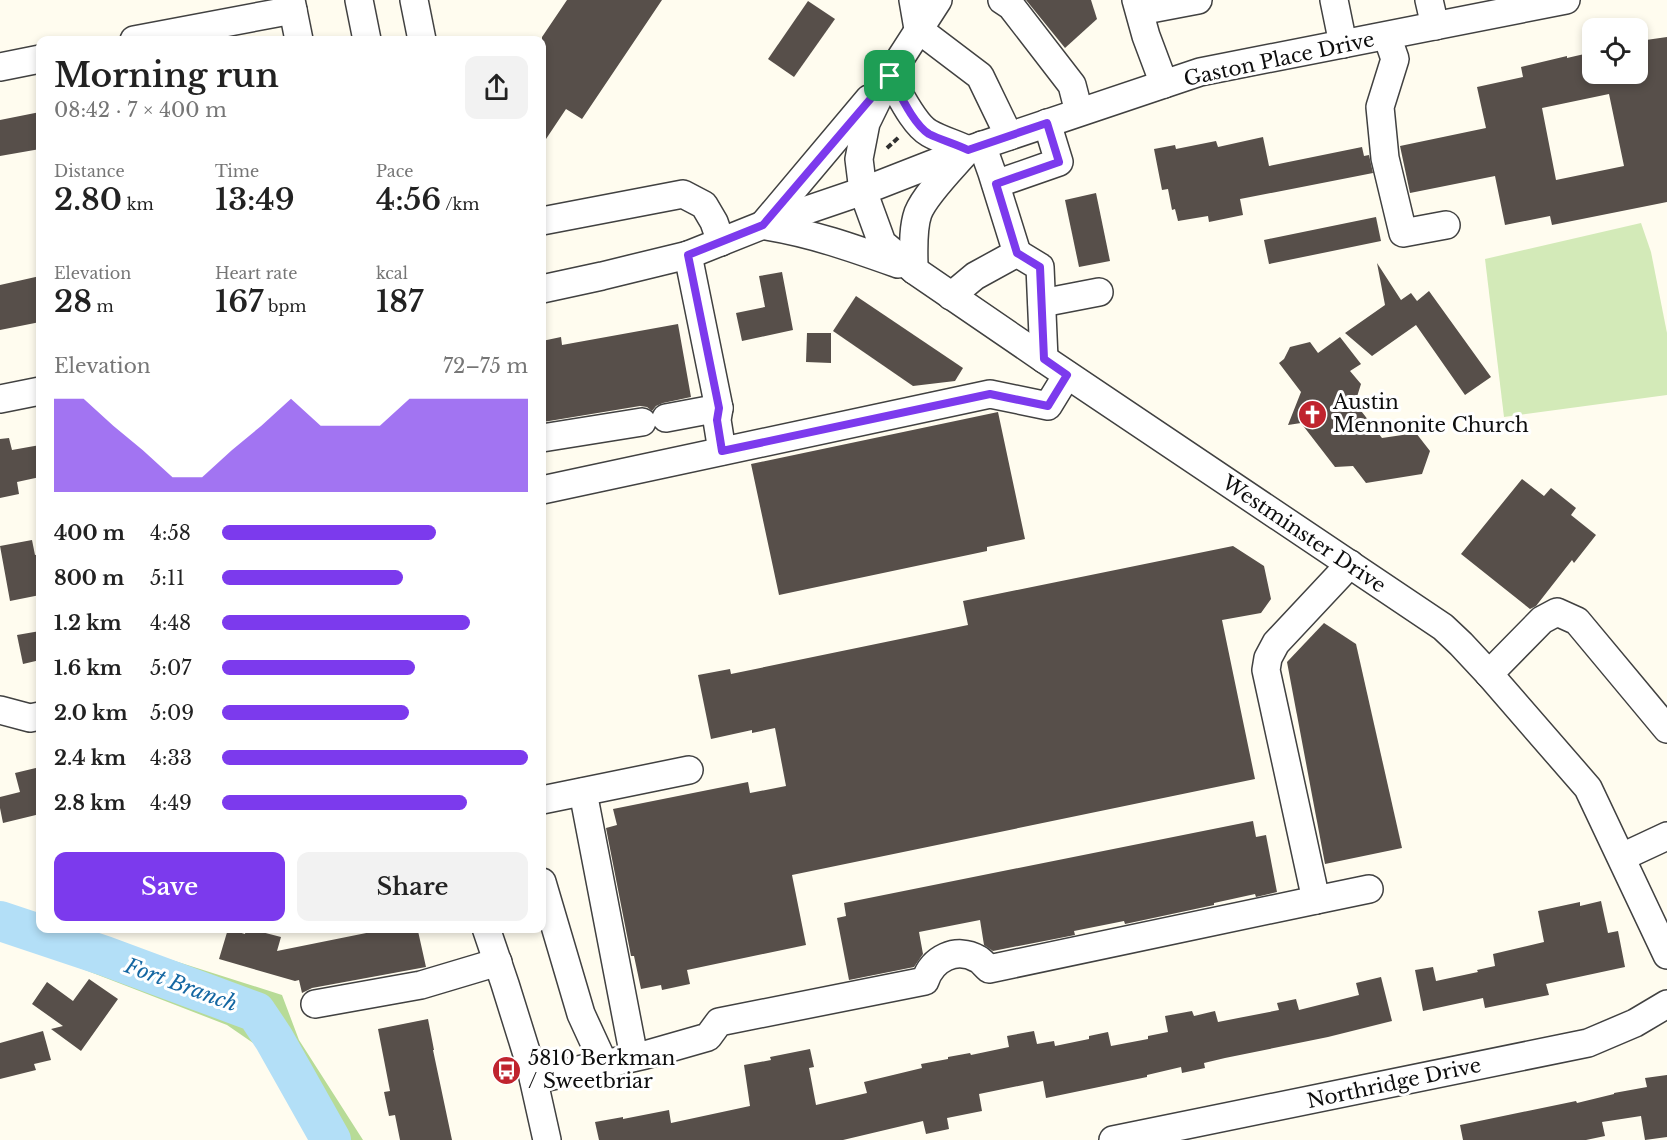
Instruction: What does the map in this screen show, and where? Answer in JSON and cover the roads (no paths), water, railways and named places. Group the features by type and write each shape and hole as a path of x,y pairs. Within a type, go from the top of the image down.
{"street":[{"path":"359,0 366,36"},
{"path":"414,0 421,36"},
{"path":"913,0 918,29 980,75 1009,136"},
{"path":"763,225 890,76 938,0"},
{"path":"1002,0 1011,6 1072,86 1079,112"},
{"path":"1164,84 1146,36 1138,6 1198,0"},
{"path":"1334,0 1343,44"},
{"path":"1429,0 1435,26"},
{"name":"Gaston Place Drive","path":"546,288 688,255 975,147 1200,72 1566,0"},
{"path":"152,36 292,5 298,36"},
{"path":"1387,36 1395,59 1380,107 1385,158 1403,233 1446,225"},
{"path":"0,67 36,60"},
{"path":"890,76 918,123 928,133 975,147 996,184 1017,253 1040,267 1044,359"},
{"name":"Westminster Drive","path":"890,76 866,123 859,159 863,191 882,243 914,270 951,296 1443,627 1489,674 1588,789 1667,955"},
{"path":"996,184 1059,162 1047,123"},
{"path":"763,225 800,231 914,270 914,235 918,213 933,190 975,147"},
{"path":"546,220 683,194 704,205 714,222 721,242"},
{"path":"951,296 975,276 1017,253"},
{"path":"688,255 719,408 717,420 722,451"},
{"path":"1042,303 1100,292"},
{"path":"546,489 990,394 1048,406 1067,375"},
{"path":"0,399 36,392"},
{"path":"546,437 719,408"},
{"path":"1316,900 1266,670 1268,658 1276,643 1350,564"},
{"path":"1489,674 1542,620 1557,612 1577,621 1667,729"},
{"path":"0,710 30,718 36,717"},
{"path":"546,799 689,770"},
{"path":"583,792 634,1058"},
{"path":"1622,857 1667,836"},
{"path":"534,1080 634,1058 708,1037 718,1022 925,981 935,962 961,953 978,959 988,969 1369,889"},
{"path":"546,896 581,1014 604,1064"},
{"path":"488,933 534,1080 547,1140"},
{"path":"315,1004 421,985 498,962"},
{"name":"Northridge Drive","path":"1113,1140 1588,1043 1635,1023 1667,1004"}],"waterway":[{"name":"Fort Branch","path":"0,921 105,956 256,1012 274,1039 331,1140"}],"place":[{"name":"Austin Mennonite Church","path":"1312,414"},
{"name":"5810 Berkman / Sweetbriar","path":"507,1070"}]}
